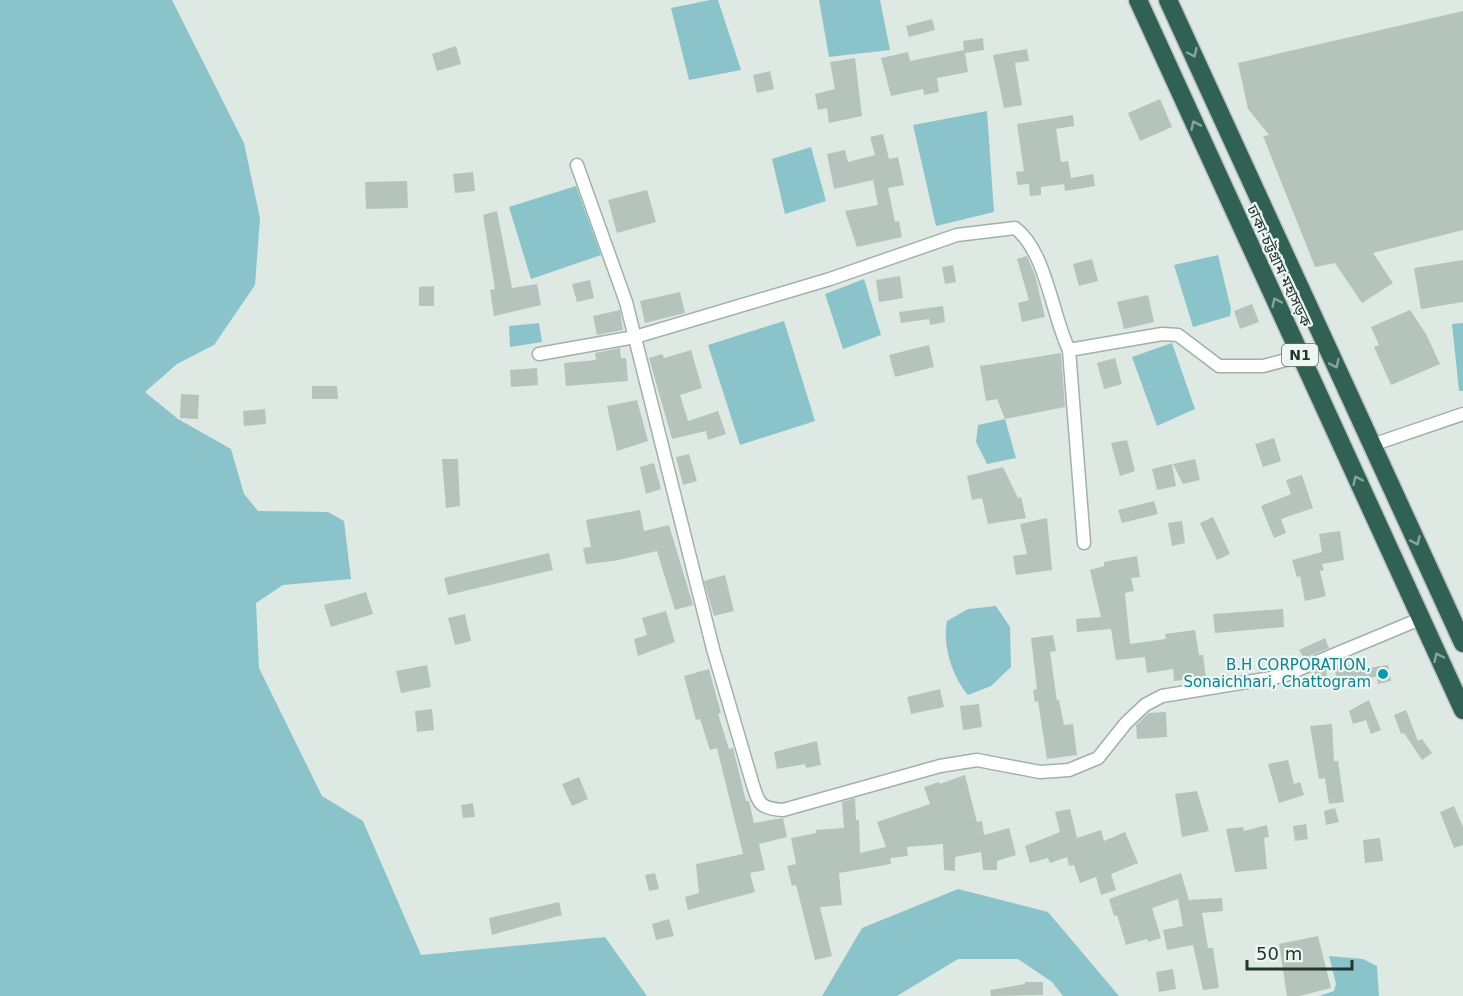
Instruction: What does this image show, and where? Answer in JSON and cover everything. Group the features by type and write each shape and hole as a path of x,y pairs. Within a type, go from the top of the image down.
{"highway":[{"name":"ঢাকা-চট্টগ্রাম মহাসড়ক","path":"1138,0 1463,710"},
{"name":"ঢাকা-চট্টগ্রাম মহাসড়ক","path":"1168,0 1463,643"}],"street":[{"path":"577,165 626,302 713,649 752,782 759,802 767,809 783,810 940,766 977,760 1040,772 1069,770 1098,758 1126,723 1145,705 1162,696 1283,676 1420,619"},
{"path":"539,354 635,336 830,279 957,235 1015,228 1024,235 1035,250 1069,350 1084,543"},
{"path":"1069,350 1162,334 1178,335 1218,366 1263,366 1301,356"},
{"path":"1372,445 1463,414"}],"water":[{"path":"0,0 172,0 244,143 260,218 255,285 214,345 177,364 145,392 178,419 231,449 244,494 258,511 328,512 344,521 351,579 283,585 256,603 259,668 322,796 363,821 421,955 605,937 647,996 0,996"},
{"path":"718,0 741,70 689,80 671,8"},
{"path":"819,0 880,0 890,50 829,57"},
{"path":"987,111 994,212 936,226 913,125"},
{"path":"811,147 826,201 785,214 772,159"},
{"path":"576,186 601,255 531,279 509,207"},
{"path":"1218,255 1231,309 1230,316 1193,327 1174,265"},
{"path":"864,279 881,335 843,349 825,294"},
{"path":"784,321 815,421 740,445 708,345"},
{"path":"539,323 542,342 510,347 509,326"},
{"path":"1463,323 1463,391 1459,391 1452,324"},
{"path":"1172,343 1195,409 1157,426 1132,357"},
{"path":"1005,419 1016,458 987,464 976,442 978,425"},
{"path":"996,606 1010,627 1011,667 991,686 968,695 957,679 947,650 947,621 968,609"},
{"path":"958,889 1048,912 1119,996 1063,996 1052,982 1018,959 958,959 897,996 822,996 862,928"},
{"path":"1329,956 1363,959 1377,966 1379,996 1319,996 1334,991 1336,984"}],"building":[{"path":"1463,11 1463,230 1373,253 1393,283 1362,303 1335,263 1315,267 1263,136 1269,135 1248,109 1238,63"},
{"path":"932,19 935,30 909,37 906,26"},
{"path":"983,38 984,50 965,53 968,72 937,78 939,92 924,95 923,89 891,96 881,58 908,52 910,61 964,50 963,41"},
{"path":"456,46 461,64 437,71 432,54"},
{"path":"1027,49 1029,61 1015,63 1022,105 1004,108 993,55"},
{"path":"855,58 862,116 829,123 827,108 818,110 815,94 835,89 830,62"},
{"path":"770,71 774,89 757,93 753,75"},
{"path":"1160,99 1172,127 1140,141 1128,113"},
{"path":"1073,115 1074,126 1056,129 1061,162 1068,161 1071,178 1093,174 1095,186 1065,191 1064,184 1041,187 1041,195 1030,196 1029,184 1018,185 1016,172 1024,171 1017,124"},
{"path":"883,134 889,159 898,157 904,185 888,188 895,222 899,221 902,237 857,247 845,211 878,205 873,180 834,189 827,154 845,150 848,162 875,155 870,137"},
{"path":"473,172 475,191 455,193 453,174"},
{"path":"407,181 408,208 366,209 365,182"},
{"path":"647,190 656,222 617,233 608,200"},
{"path":"497,211 512,288 537,284 541,305 494,316 490,290 495,289 483,215"},
{"path":"1027,256 1035,275 1045,317 1022,322 1018,303 1029,300 1017,259"},
{"path":"1092,259 1098,281 1079,286 1073,264"},
{"path":"1463,260 1463,302 1421,309 1414,268"},
{"path":"953,265 956,282 945,284 942,267"},
{"path":"900,276 903,298 879,302 876,280"},
{"path":"590,280 594,298 577,302 572,284"},
{"path":"434,286 434,306 419,306 419,287"},
{"path":"680,292 685,313 645,323 640,301"},
{"path":"1148,295 1154,322 1124,329 1117,302"},
{"path":"1252,304 1259,322 1240,329 1234,311"},
{"path":"943,306 945,322 930,325 929,319 901,323 899,312"},
{"path":"620,310 623,330 597,335 593,316"},
{"path":"1410,310 1426,334 1440,364 1391,385 1374,347 1379,345 1371,327"},
{"path":"929,345 934,367 895,377 889,355"},
{"path":"620,348 621,358 626,358 628,381 566,386 564,363 596,360 595,353"},
{"path":"691,350 702,388 680,395 688,421 718,411 726,434 708,440 706,431 672,439 649,358 662,354 664,358"},
{"path":"1061,353 1065,407 1005,419 997,399 986,401 980,366"},
{"path":"1115,358 1122,384 1104,389 1097,363"},
{"path":"537,368 538,385 511,387 510,370"},
{"path":"312,386 337,386 338,399 312,399"},
{"path":"181,394 199,395 198,419 180,418"},
{"path":"637,400 648,441 617,451 607,406"},
{"path":"265,409 266,424 244,426 243,411"},
{"path":"1274,438 1281,461 1263,467 1255,444"},
{"path":"1127,440 1135,471 1120,476 1111,443"},
{"path":"689,454 697,481 683,485 676,457"},
{"path":"442,459 458,459 460,506 446,508"},
{"path":"1195,459 1200,480 1183,484 1173,464"},
{"path":"654,463 661,489 646,494 640,467"},
{"path":"1172,464 1176,486 1157,490 1152,469"},
{"path":"1003,467 1018,498 1021,497 1026,518 988,524 982,498 972,500 967,476"},
{"path":"1302,475 1313,508 1281,519 1286,533 1274,538 1261,506 1291,494 1286,480"},
{"path":"1154,501 1158,514 1122,523 1118,510"},
{"path":"640,510 644,531 669,525 693,605 675,610 657,551 614,561 586,564 583,548 591,547 586,520"},
{"path":"1213,517 1230,554 1217,560 1200,523"},
{"path":"1047,518 1052,570 1016,575 1013,556 1027,554 1020,524"},
{"path":"1182,521 1185,543 1172,546 1168,523"},
{"path":"1340,531 1344,560 1322,564 1324,570 1320,571 1326,596 1305,601 1300,576 1297,577 1292,560 1322,552 1319,534"},
{"path":"549,553 553,570 448,595 444,578"},
{"path":"1137,556 1140,577 1131,578 1134,591 1125,593 1130,644 1166,639 1165,634 1195,630 1199,655 1203,655 1206,678 1174,681 1173,669 1147,673 1145,657 1116,660 1111,629 1077,632 1076,619 1101,617 1090,570 1104,566 1104,562"},
{"path":"725,575 734,611 714,616 704,581"},
{"path":"366,592 373,614 331,627 324,605"},
{"path":"1283,609 1284,627 1215,633 1213,614"},
{"path":"666,611 675,642 638,656 634,639 647,635 642,618"},
{"path":"465,614 471,641 455,645 448,618"},
{"path":"1053,635 1056,651 1050,652 1057,701 1059,700 1064,725 1073,724 1077,755 1047,759 1038,701 1035,702 1033,690 1037,689 1031,638"},
{"path":"1325,638 1329,648 1304,658 1299,650"},
{"path":"1361,664 1361,669 1388,665 1391,681 1378,684 1377,677 1337,678 1333,666"},
{"path":"427,665 431,687 401,693 396,671"},
{"path":"1326,667 1327,678 1315,679 1314,672"},
{"path":"709,669 721,713 718,714 729,749 733,748 754,823 783,818 787,837 759,844 765,870 750,873 755,892 688,910 685,897 699,893 696,864 743,854 717,748 710,750 700,719 696,720 684,676"},
{"path":"940,689 944,707 911,714 907,697"},
{"path":"1369,700 1381,730 1371,734 1366,720 1353,724 1349,711"},
{"path":"979,704 982,727 963,730 960,706"},
{"path":"432,709 434,730 417,732 415,711"},
{"path":"1406,710 1418,741 1422,739 1432,753 1422,760 1404,733 1401,734 1394,715"},
{"path":"1166,712 1167,737 1137,739 1136,725 1149,713"},
{"path":"1332,724 1334,761 1338,761 1344,802 1329,804 1325,778 1319,779 1310,726"},
{"path":"817,741 821,765 806,768 805,764 777,769 774,752"},
{"path":"1288,760 1294,784 1300,782 1304,795 1279,803 1268,764"},
{"path":"965,775 977,822 982,821 984,835 1009,828 1016,855 997,861 997,870 983,870 981,852 955,857 955,871 944,870 943,844 907,847 908,856 890,858 891,864 839,873 842,905 820,907 832,956 815,960 796,885 792,886 787,866 796,864 791,838 816,833 816,830 844,828 842,802 855,798 856,820 859,820 860,853 886,847 877,822 930,804 924,787"},
{"path":"579,777 588,799 572,806 562,784"},
{"path":"1197,791 1209,831 1182,837 1175,794"},
{"path":"473,803 475,817 463,818 461,805"},
{"path":"1454,806 1463,827 1463,845 1454,848 1440,812"},
{"path":"1335,808 1339,822 1326,825 1324,811"},
{"path":"1070,809 1077,838 1101,830 1104,841 1125,832 1138,863 1111,874 1116,890 1101,895 1096,877 1080,883 1074,865 1069,866 1067,857 1050,863 1048,858 1030,863 1025,846 1060,832 1055,812"},
{"path":"1306,824 1308,839 1295,841 1293,826"},
{"path":"1267,825 1269,837 1264,838 1267,869 1235,872 1226,829 1243,827 1244,831"},
{"path":"1380,838 1383,861 1365,863 1363,840"},
{"path":"655,873 659,889 649,891 645,875"},
{"path":"1181,873 1189,900 1222,898 1223,911 1202,913 1208,948 1213,948 1219,988 1203,990 1193,945 1167,950 1163,930 1183,926 1178,899 1152,908 1161,938 1148,942 1147,939 1126,945 1117,915 1114,916 1109,899"},
{"path":"559,902 562,915 492,935 489,918"},
{"path":"669,919 674,936 656,940 652,924"},
{"path":"1318,936 1331,988 1299,996 1287,996 1279,944"},
{"path":"1173,969 1176,989 1159,992 1156,972"},
{"path":"1025,982 1043,982 1043,995 991,996 990,990 1025,984"}],"place":[{"name":"B.H CORPORATION, Sonaichhari, Chattogram","path":"1383,674"}]}
